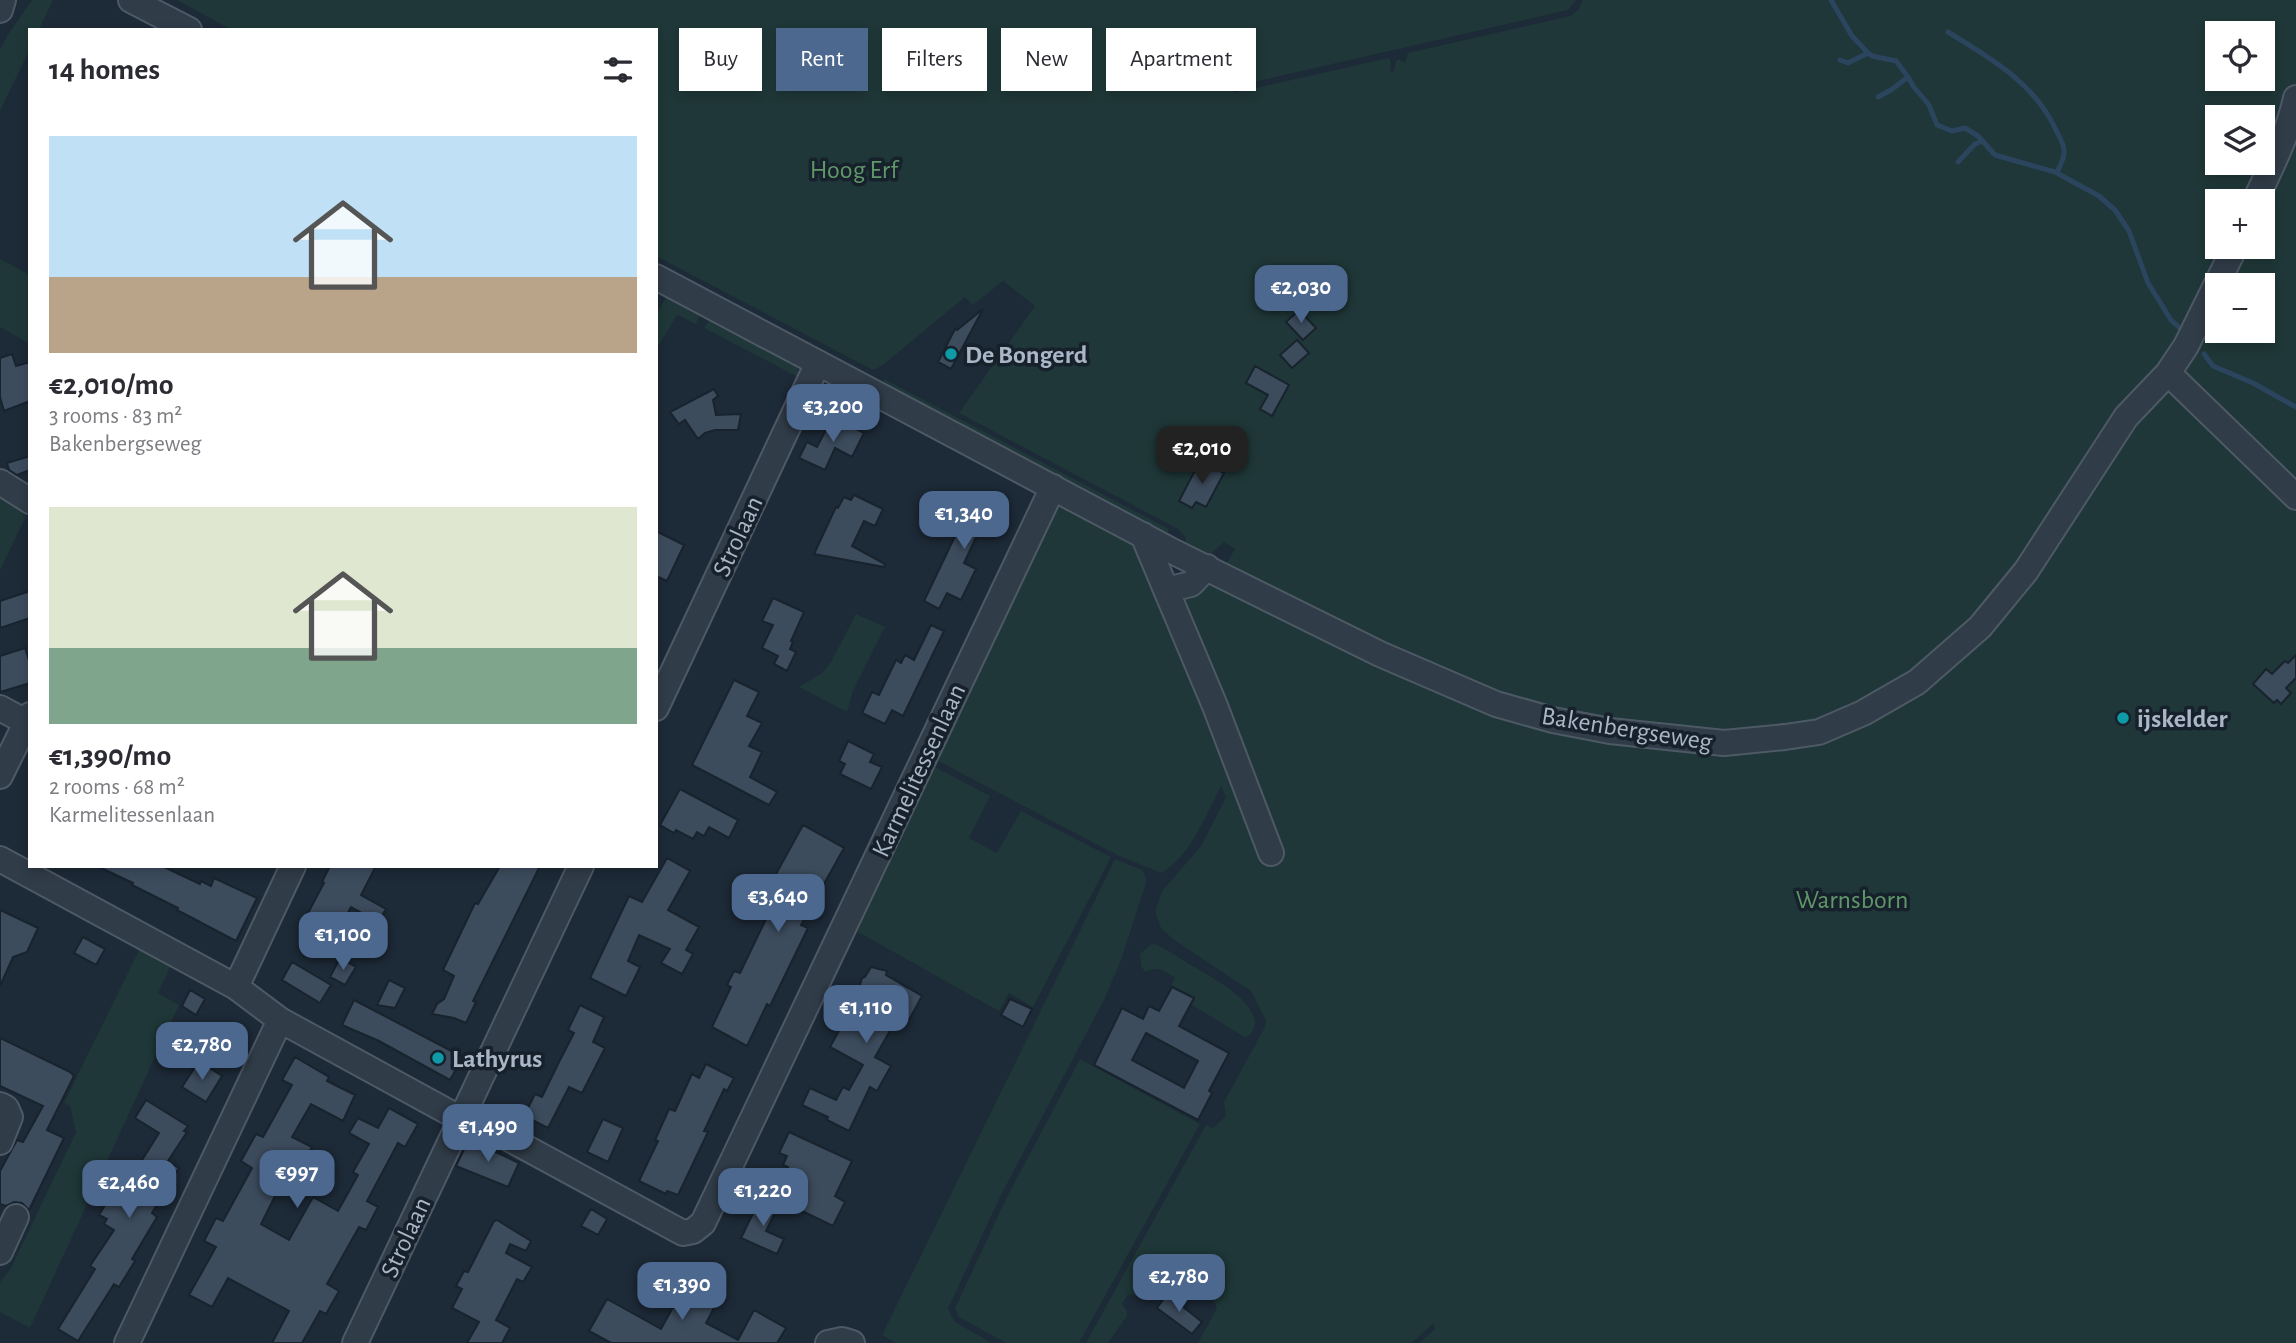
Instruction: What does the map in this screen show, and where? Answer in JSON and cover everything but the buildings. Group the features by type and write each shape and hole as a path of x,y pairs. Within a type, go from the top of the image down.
{"street":[{"path":"0,10 3,0"},
{"path":"131,0 185,28"},
{"path":"2261,189 2292,116 2296,98"},
{"name":"Bakenbergseweg","path":"658,277 1143,535 1380,654 1496,704 1553,720 1610,731 1724,743 1819,732 1863,713 1907,688 1980,627 2026,571 2126,417 2168,373 2186,346 2229,259"},
{"name":"Strolaan","path":"658,704 818,363"},
{"path":"2168,373 2296,497"},
{"path":"0,482 28,500"},
{"name":"Karmelitessenlaan","path":"461,1119 486,1126 683,1233 693,1231 703,1223 1053,487"},
{"path":"1143,535 1215,706 1271,853"},
{"path":"1166,590 1191,584 1207,567"},
{"path":"0,708 28,718 0,776"},
{"path":"0,859 236,987 280,1020 461,1119"},
{"path":"236,987 292,868"},
{"name":"Strolaan","path":"355,1343 580,868"},
{"path":"127,1343 280,1020"},
{"path":"0,1105 6,1108 10,1117 0,1142"},
{"path":"0,1252 16,1217"},
{"path":"828,1343 842,1340 852,1343"}],"green space":[{"path":"32,0 53,0 40,28 28,28 28,53 0,111 0,50"},
{"name":"Warnsborn","path":"177,0 1576,0 1568,10 1256,82 1256,28 1106,28 1106,91 1235,91 1233,93 1256,91 1256,88 1389,58 1390,73 1394,71 1399,59 1405,63 1408,53 1570,16 1578,10 1583,0 2296,0 2296,1343 1419,1343 1435,1329 1433,1324 1411,1343 1198,1343 1217,1308 1204,1287 1182,1276 1137,1296 1128,1294 1122,1304 1127,1316 1108,1343 1086,1343 1206,1125 1213,1128 1226,1116 1224,1102 1265,1027 1266,1021 1251,991 1174,940 1161,928 1155,912 1162,891 1201,846 1226,797 1221,786 1189,846 1161,873 1117,855 935,757 1060,499 1138,539 1162,588 1227,570 1226,564 1235,549 1224,542 1208,556 1185,549 1186,538 1178,529 959,413 1035,306 1003,281 973,305 965,297 876,369 871,369 658,257 658,28 228,28"},
{"path":"0,259 28,274 28,343 0,327"},
{"path":"667,295 701,313 696,324 677,315 658,347 658,312"},
{"path":"712,316 788,356 798,369 800,378 704,328"},
{"path":"884,379 1169,529 1165,539 883,384"},
{"path":"0,498 28,512 0,570"},
{"path":"856,614 885,627 853,691 847,712 799,687 822,673 831,662"},
{"path":"935,767 990,796 969,838 997,853 1021,811 1111,857 1033,1007 1009,993 999,1011 856,931"},
{"path":"1115,859 1142,870 1147,880 1121,960 1105,998 1001,1195 948,1309 955,1322 992,1343 896,1343 882,1335"},
{"path":"142,944 173,961 158,993 179,1005 30,1328 0,1312 0,1282 11,1268 76,1132 70,1106 64,1103"},
{"path":"1155,944 1224,985 1248,1006 1254,1017 1254,1028 1246,1038 1192,1005 1195,998 1171,985 1175,978 1171,975 1157,969 1145,972 1141,966 1140,954"},
{"path":"1080,1059 1200,1124 1079,1343 1006,1343 959,1317 955,1308 1006,1199"}],"waterway":[{"path":"1831,0 1852,36 1868,53 1896,61 1929,105 1937,125 1952,131 1965,128 1978,136 1995,155 2055,172 2099,196 2115,210 2129,231 2148,283 2171,320 2181,329"},
{"path":"1948,32 2009,72 2035,97 2046,112 2063,146 2063,158 2057,173"},
{"path":"1840,60 1848,63 1868,53"},
{"path":"1878,97 1908,77"},
{"path":"1958,162 1975,144 1983,141"},
{"path":"2204,354 2213,366 2253,383 2296,407"}],"place":[{"name":"De Bongerd","path":"951,354"},
{"name":"ijskelder","path":"2123,718"},
{"name":"Lathyrus","path":"438,1058"}],"park label":[{"name":"Hoog Erf","path":"854,169"}]}
